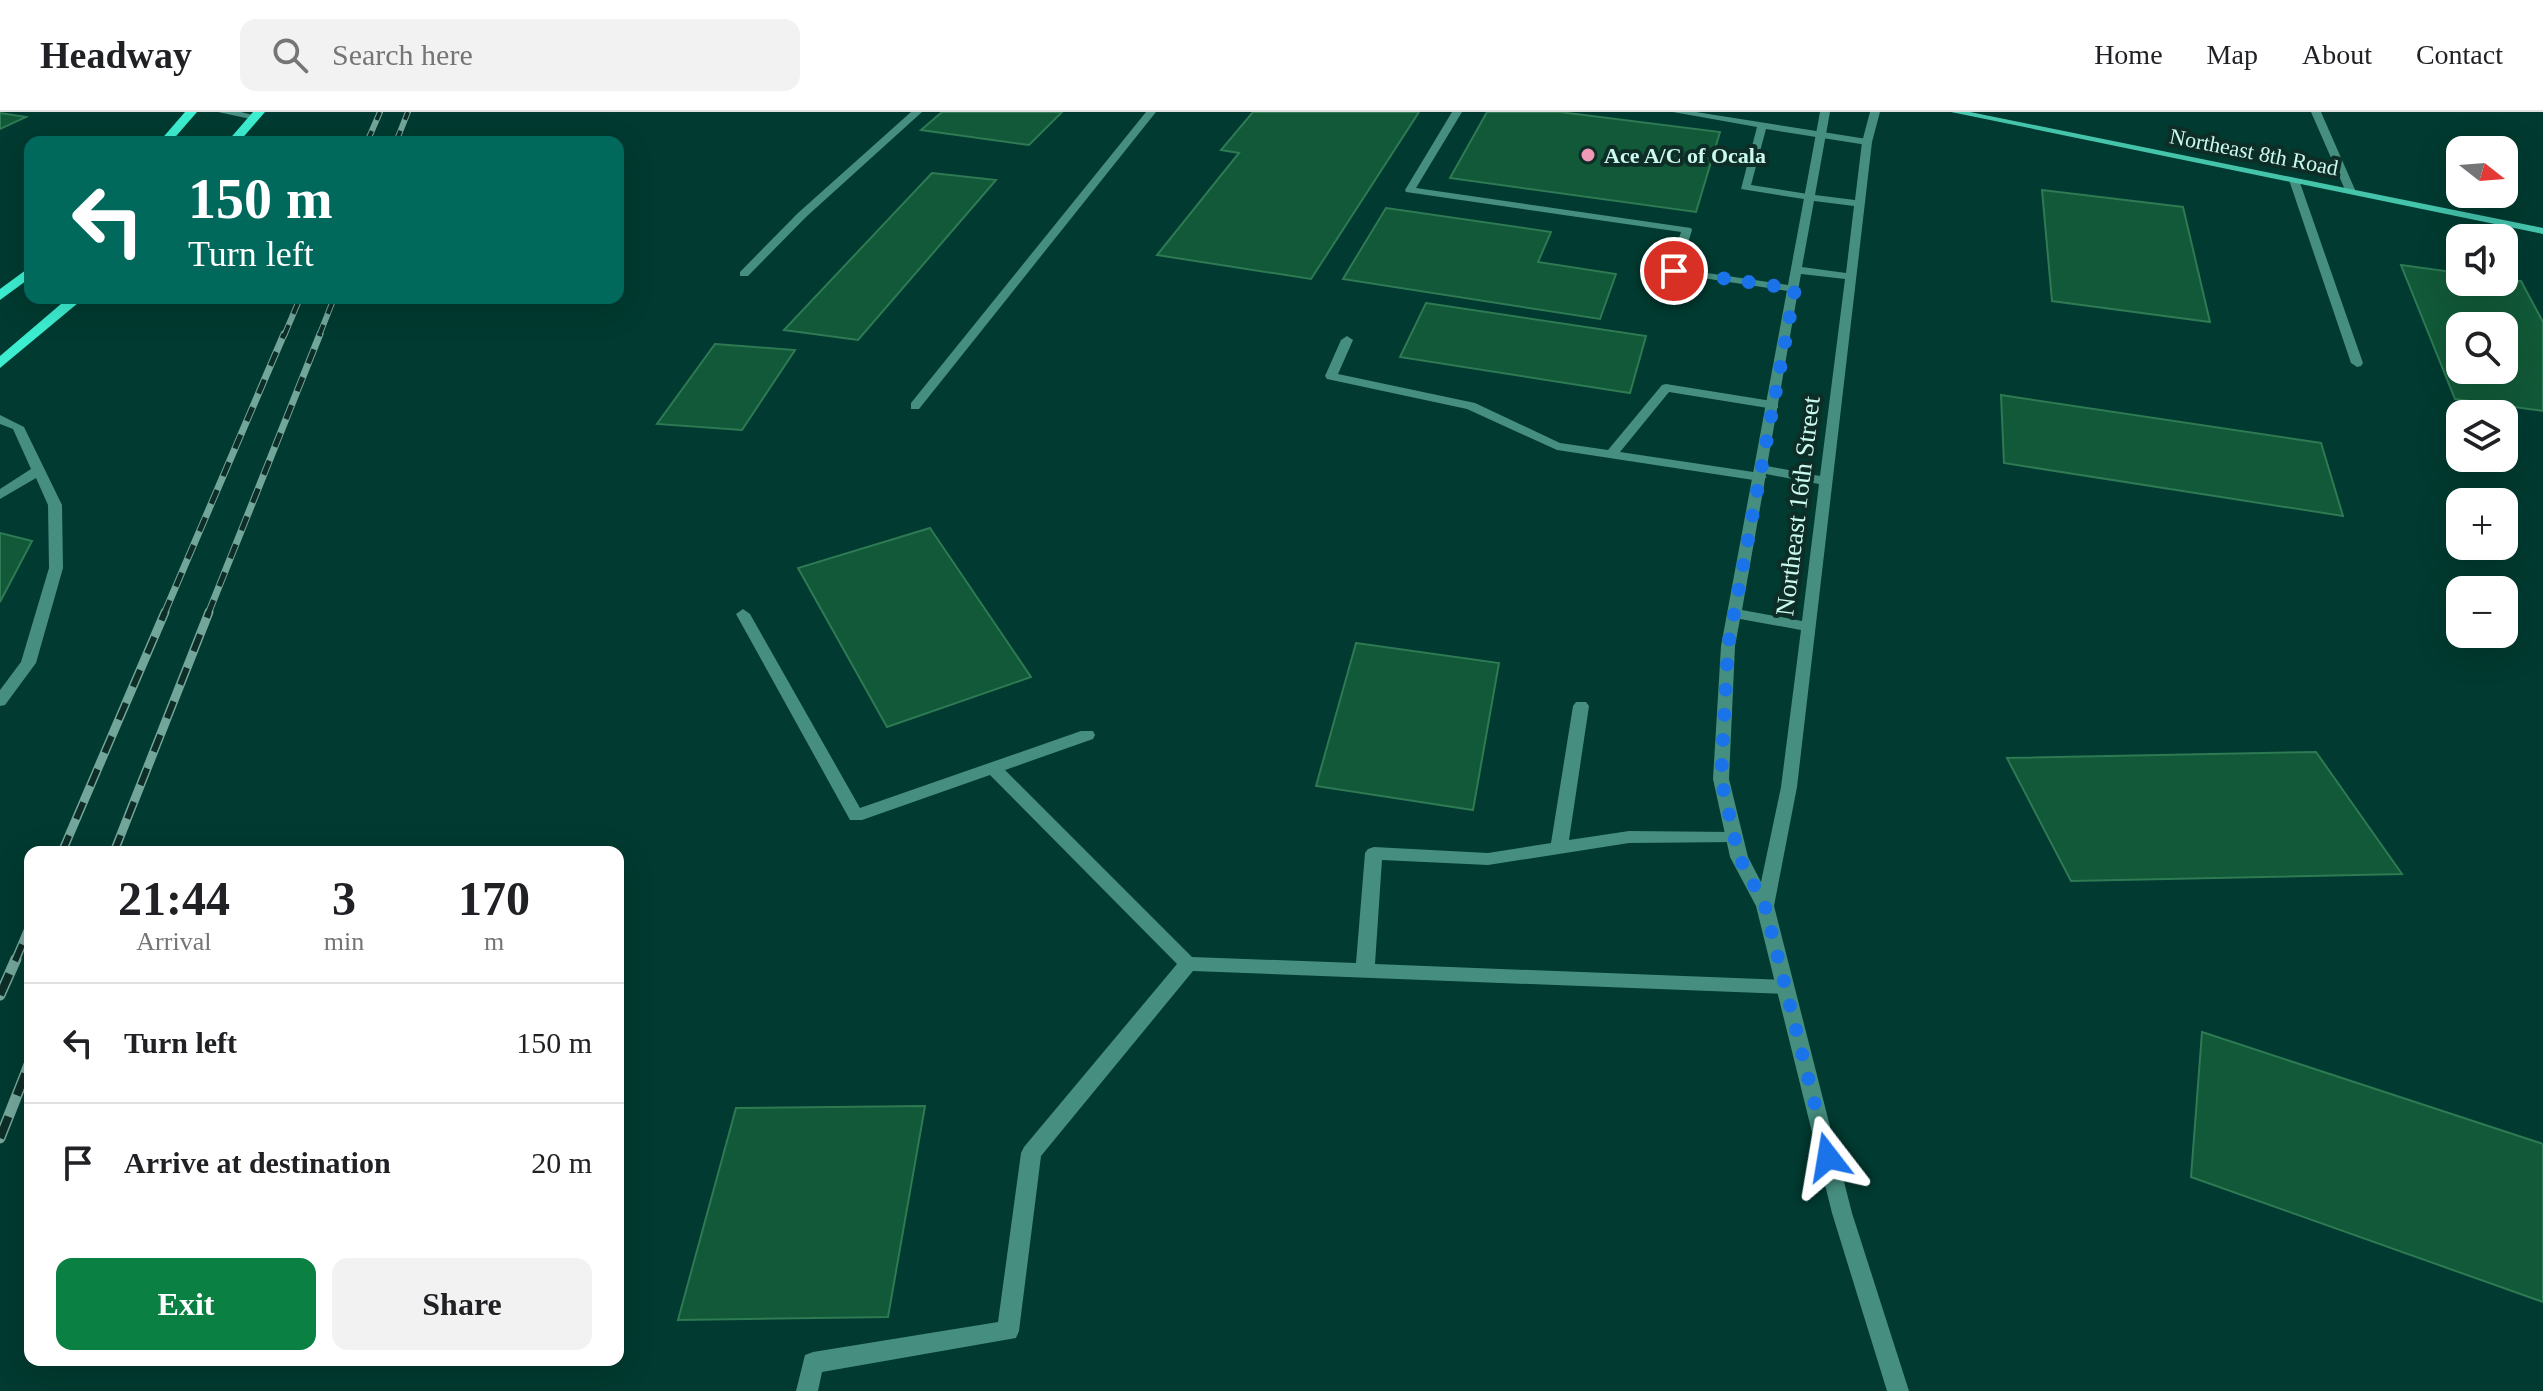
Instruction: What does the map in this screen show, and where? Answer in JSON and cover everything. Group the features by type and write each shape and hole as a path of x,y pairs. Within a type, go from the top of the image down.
{"main road":[{"path":"170,136 191,112"},
{"name":"Northeast 8th Road","path":"1956,112 2543,231"},
{"path":"238,136 257,114"},
{"path":"0,296 24,276"},
{"path":"0,364 70,304"}],"street":[{"path":"223,112 257,114"},
{"path":"744,274 802,215 917,112"},
{"path":"915,406 1151,112"},
{"path":"1457,112 1410,190 1687,230 1674,271 1795,289"},
{"path":"1678,112 1867,142"},
{"name":"Northeast 16th Street","path":"1825,112 1728,646 1721,779 1739,857 1765,906 1842,1213 1898,1391"},
{"name":"Northeast 16th Street","path":"1765,906 1789,787 1867,142 1875,112"},
{"path":"2316,112 2351,192"},
{"path":"1762,125 1745,187 1860,204"},
{"path":"2294,180 2357,363"},
{"path":"1798,270 1852,277"},
{"path":"1347,340 1331,376 1471,406 1557,446 1827,481"},
{"path":"1611,454 1666,388 1774,405"},
{"path":"0,419 18,427 55,505 56,568 28,663 0,701"},
{"path":"0,495 39,470"},
{"path":"1734,613 1810,627"},
{"path":"743,614 856,816 1087,735"},
{"path":"1559,848 1581,706"},
{"path":"993,768 1188,964 1785,987"},
{"path":"1365,971 1374,853 1488,859 1629,837 1734,838"},
{"path":"807,1391 813,1363 1008,1331 1031,1153 1188,964"}],"building":[{"path":"942,112 1062,112 1029,145 921,130"},
{"path":"1253,112 1419,112 1311,279 1157,255 1239,153 1221,150"},
{"name":"Ace A/C of Ocala","path":"1487,112 1560,112 1720,132 1696,212 1450,178"},
{"path":"0,113 26,117 0,129"},
{"path":"932,173 996,180 858,340 784,330"},
{"path":"2042,190 2183,207 2210,322 2052,301"},
{"path":"1386,208 1551,232 1538,262 1616,274 1600,319 1343,279"},
{"path":"2401,265 2446,271 2446,296 2518,296 2518,281 2521,281 2543,322 2543,411 2518,408 2518,400 2455,399 2449,384 2518,384 2518,312 2446,312 2446,377"},
{"path":"1426,303 1646,336 1630,393 1400,357"},
{"path":"715,344 795,350 742,430 657,424"},
{"path":"2001,395 2321,443 2343,516 2004,463"},
{"path":"930,528 1031,677 887,727 798,568"},
{"path":"0,533 32,541 0,602"},
{"path":"1356,643 1499,663 1473,810 1316,786"},
{"path":"2316,752 2402,874 2071,881 2007,758"},
{"path":"2202,1032 2543,1144 2543,1302 2191,1177"},
{"path":"925,1106 888,1317 678,1320 736,1108"}],"railway":[{"path":"370,136 380,112"},
{"path":"398,136 408,112"},
{"path":"284,336 297,304"},
{"path":"319,336 332,304"},
{"path":"164,614 284,334"},
{"path":"208,614 320,334"},
{"path":"65,846 165,612"},
{"path":"116,846 209,612"},
{"path":"15,961 24,940"},
{"path":"0,995 16,959"},
{"path":"0,1138 24,1077"}],"place":[{"name":"Ace A/C of Ocala","path":"1588,155"}],"route":[{"path":"1674,271 1795,289 1728,646 1721,779 1739,857 1765,906 1828,1157"}]}
